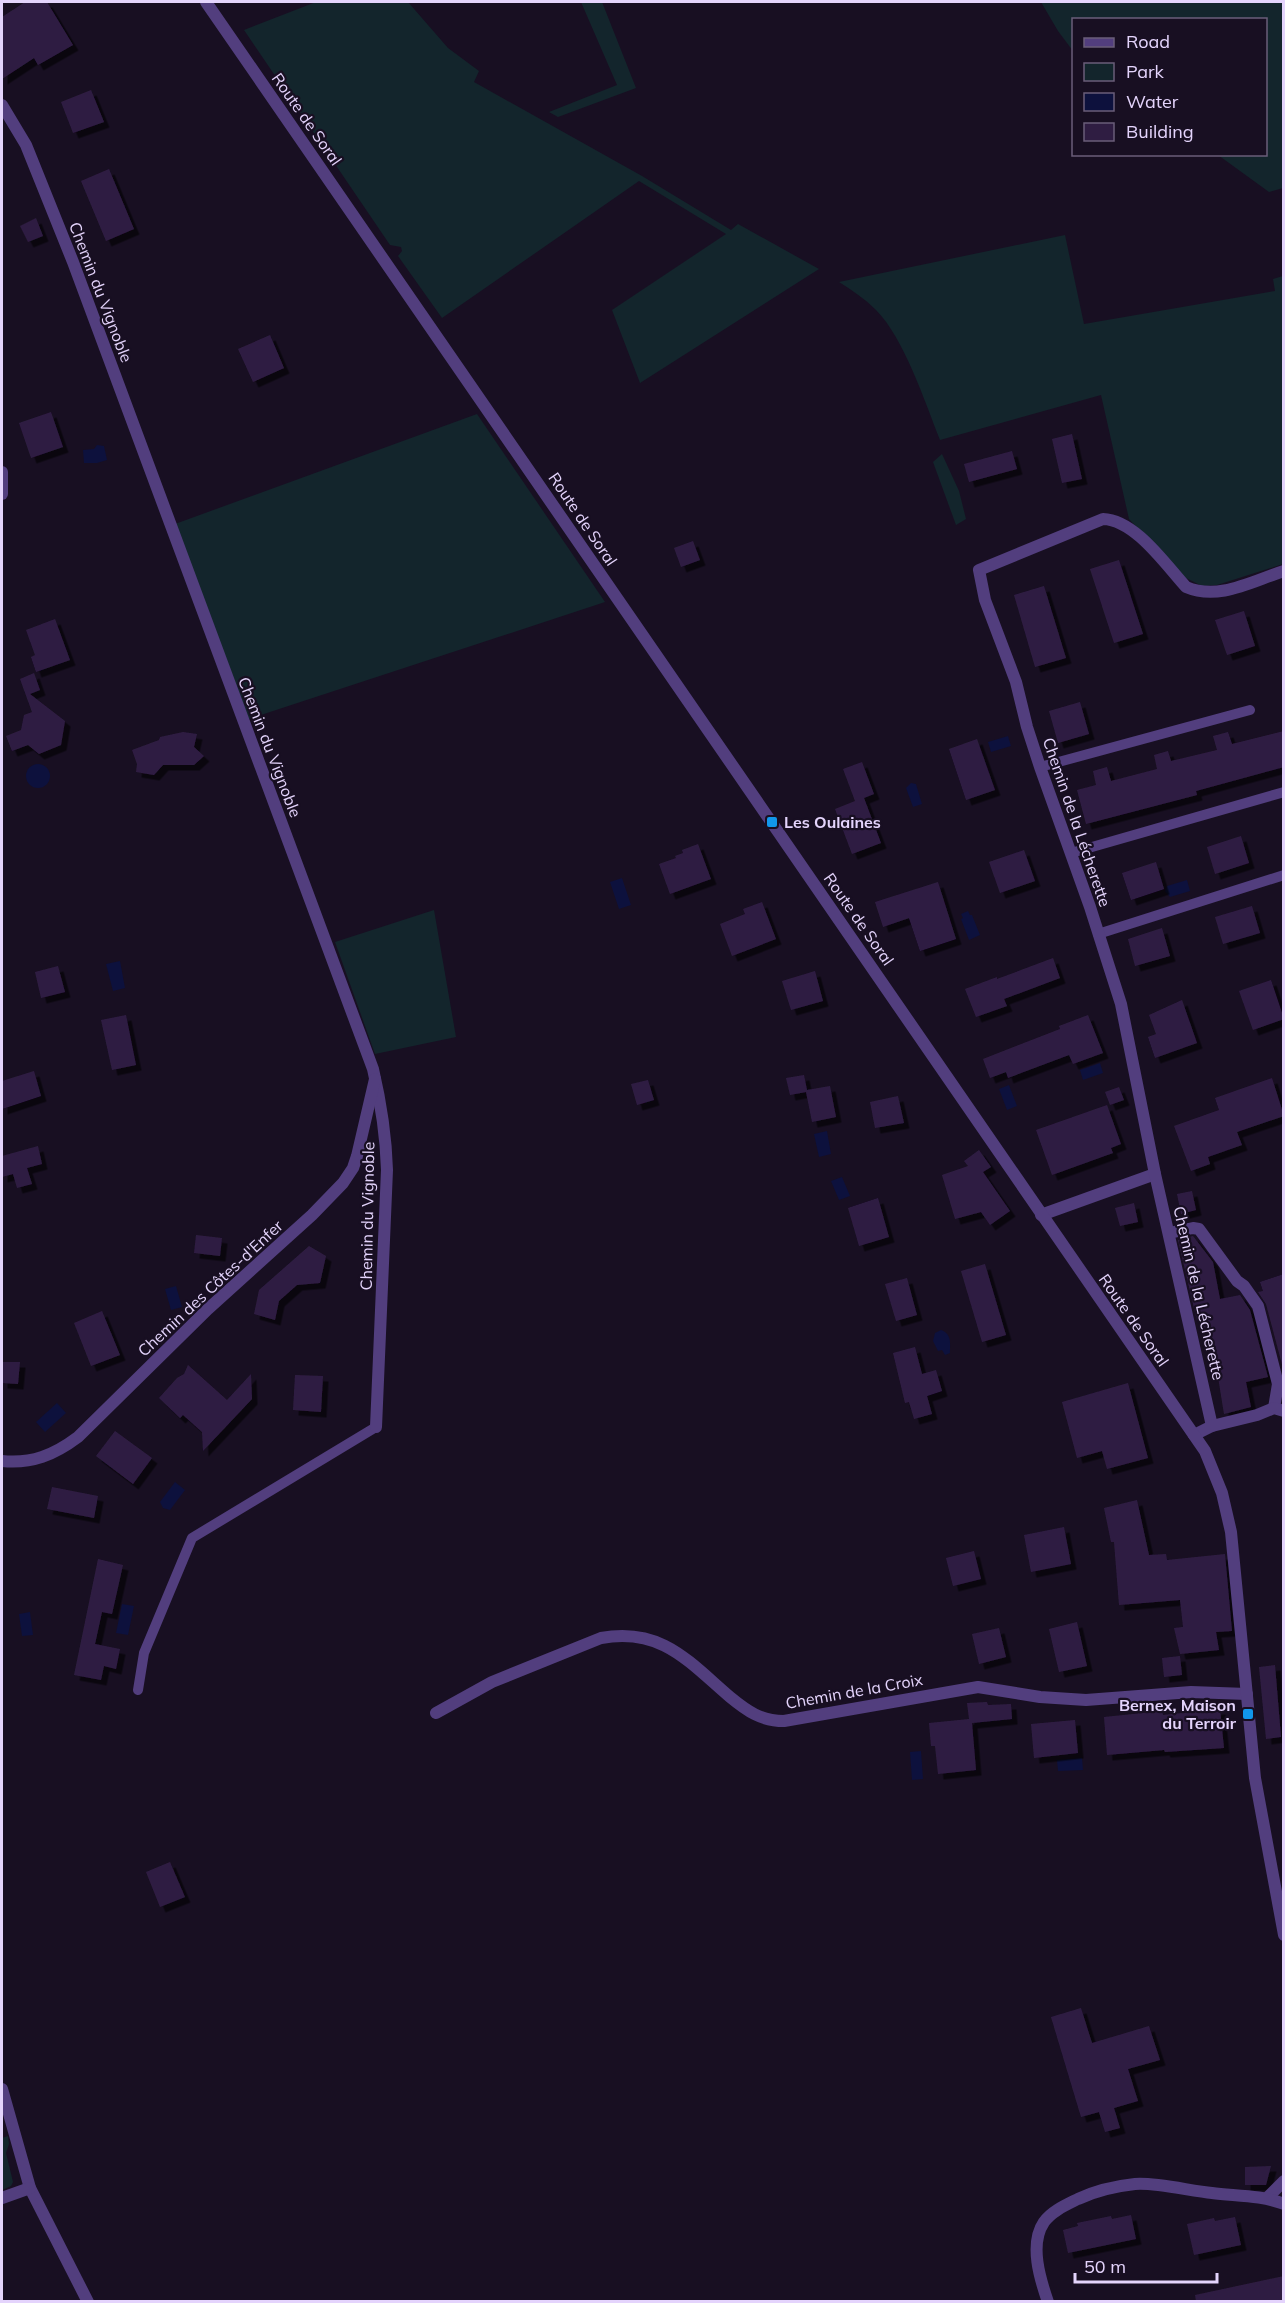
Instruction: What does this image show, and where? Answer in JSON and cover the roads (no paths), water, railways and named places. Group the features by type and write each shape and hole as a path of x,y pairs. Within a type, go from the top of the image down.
{"street":[{"name":"Route de Soral","path":"206,2 968,1105 1041,1215 1133,1345 1194,1435 1213,1468 1227,1514 1233,1548 1257,1788 1284,1935"},
{"name":"Chemin du Vignoble","path":"2,105 26,145 73,262 375,1077 386,1137 387,1170 376,1427"},
{"path":"2,472 2,494"},
{"name":"Chemin de la Lécherette","path":"1212,1426 1155,1174 1121,1004 1027,728 1016,682 985,600 979,570 1103,519 1114,519 1131,528 1186,587 1198,592 1214,593 1232,589 1284,571"},
{"name":"Chemin des Côtes-d'Enfer","path":"2,1461 23,1462 37,1459 64,1447 78,1437 208,1309 333,1194 352,1168 375,1077"},
{"path":"1041,1215 1155,1174"},
{"path":"1169,1233 1193,1228 1203,1232 1237,1281 1244,1286 1257,1306 1278,1384 1279,1410 1212,1426 1194,1435"},
{"name":"Chemin de la Croix","path":"436,1713 492,1682 601,1638 614,1636 657,1641 672,1648 742,1707 756,1716 772,1721 784,1721 978,1687 1040,1697 1086,1700 1191,1692 1247,1694"},
{"path":"2,2089 30,2188 88,2301"},
{"path":"1267,2198 1284,2181"},
{"path":"1048,2301 1040,2277 1037,2244 1045,2221 1062,2207 1109,2188 1137,2183 1247,2198 1267,2198 1284,2204"},
{"path":"2,2198 30,2188"}],"lane":[{"path":"1040,767 1250,710"},
{"path":"1071,853 1284,792"},
{"path":"1098,934 1284,875"},
{"path":"138,1689 144,1653 192,1539 376,1427"}],"water":[{"path":"97,445 104,446 107,460 84,463 83,450 94,449"},
{"path":"1008,736 1011,746 991,752 988,742"},
{"path":"38,764 43,765 49,771 49,781 43,787 38,788 33,787 27,781 26,776 27,771 33,765"},
{"path":"911,783 916,784 922,804 913,807 906,788"},
{"path":"622,878 631,905 619,909 610,882"},
{"path":"1187,880 1190,891 1170,897 1165,891 1167,886"},
{"path":"968,911 980,935 969,940 961,919 963,918 961,914"},
{"path":"120,961 125,988 113,991 106,964"},
{"path":"1100,1063 1103,1073 1083,1080 1080,1070"},
{"path":"1009,1085 1017,1106 1007,1110 999,1089"},
{"path":"827,1131 831,1154 819,1157 814,1134"},
{"path":"842,1177 850,1196 839,1200 831,1181"},
{"path":"176,1286 182,1307 171,1310 165,1289"},
{"path":"941,1330 950,1339 950,1353 945,1355 942,1350 938,1351 933,1341 935,1333"},
{"path":"57,1403 66,1413 45,1432 36,1422"},
{"path":"175,1482 185,1490 170,1510 163,1508 160,1502"},
{"path":"122,1604 134,1606 128,1635 116,1633"},
{"path":"30,1612 33,1635 22,1636 19,1614"},
{"path":"921,1751 923,1779 912,1780 910,1752"},
{"path":"1082,1758 1083,1770 1058,1771 1057,1760"}],"place":[{"name":"Les Oulaines","path":"772,822"},
{"name":"Bernex, Maison du Terroir","path":"1248,1714"}]}
